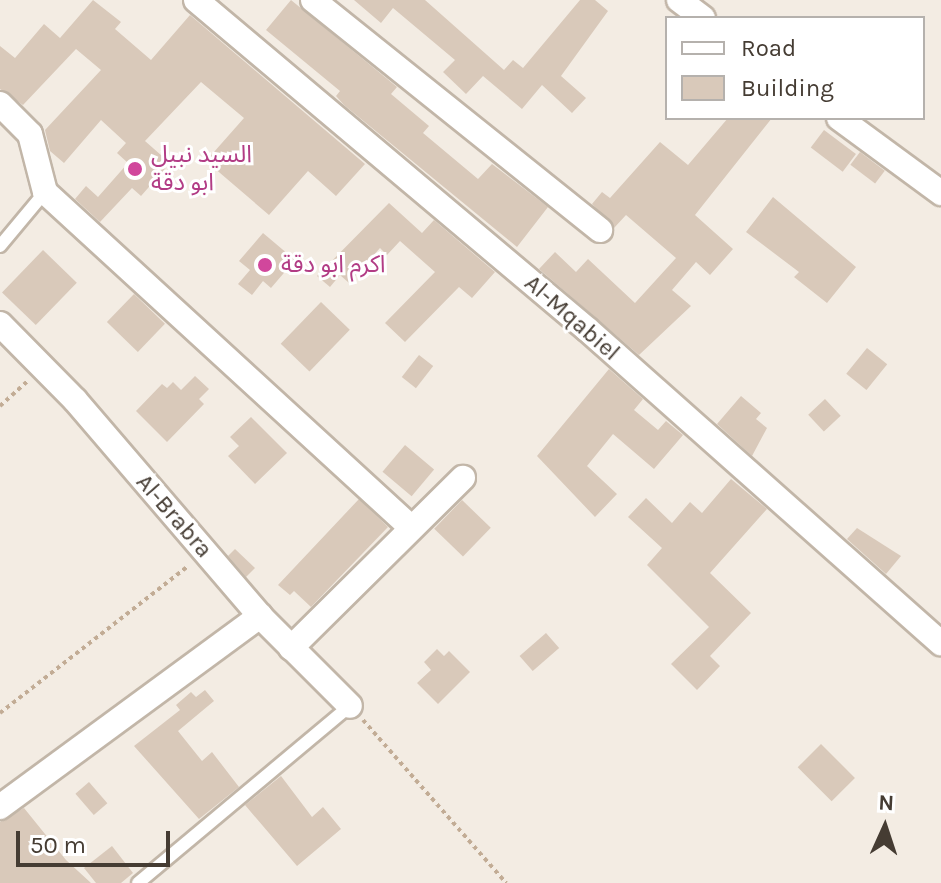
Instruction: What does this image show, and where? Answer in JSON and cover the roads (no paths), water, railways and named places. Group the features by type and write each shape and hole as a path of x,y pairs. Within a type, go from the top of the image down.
{"street":[{"name":"Al-Mqabiel","path":"196,0 588,330 941,643"},
{"path":"313,0 600,230"},
{"path":"679,0 700,16"},
{"path":"0,104 30,134 45,192 411,527"},
{"path":"842,120 941,193"},
{"name":"Al-Brabra","path":"0,324 40,365 260,616 350,706"},
{"path":"291,648 463,478"},
{"path":"0,807 260,616"}],"lane":[{"path":"0,246 45,192"},
{"path":"138,883 350,706"}],"place":[{"name":"السيد نبيل ابو دقة","path":"135,169"},
{"name":"اكرم ابو دقة","path":"265,265"}]}
